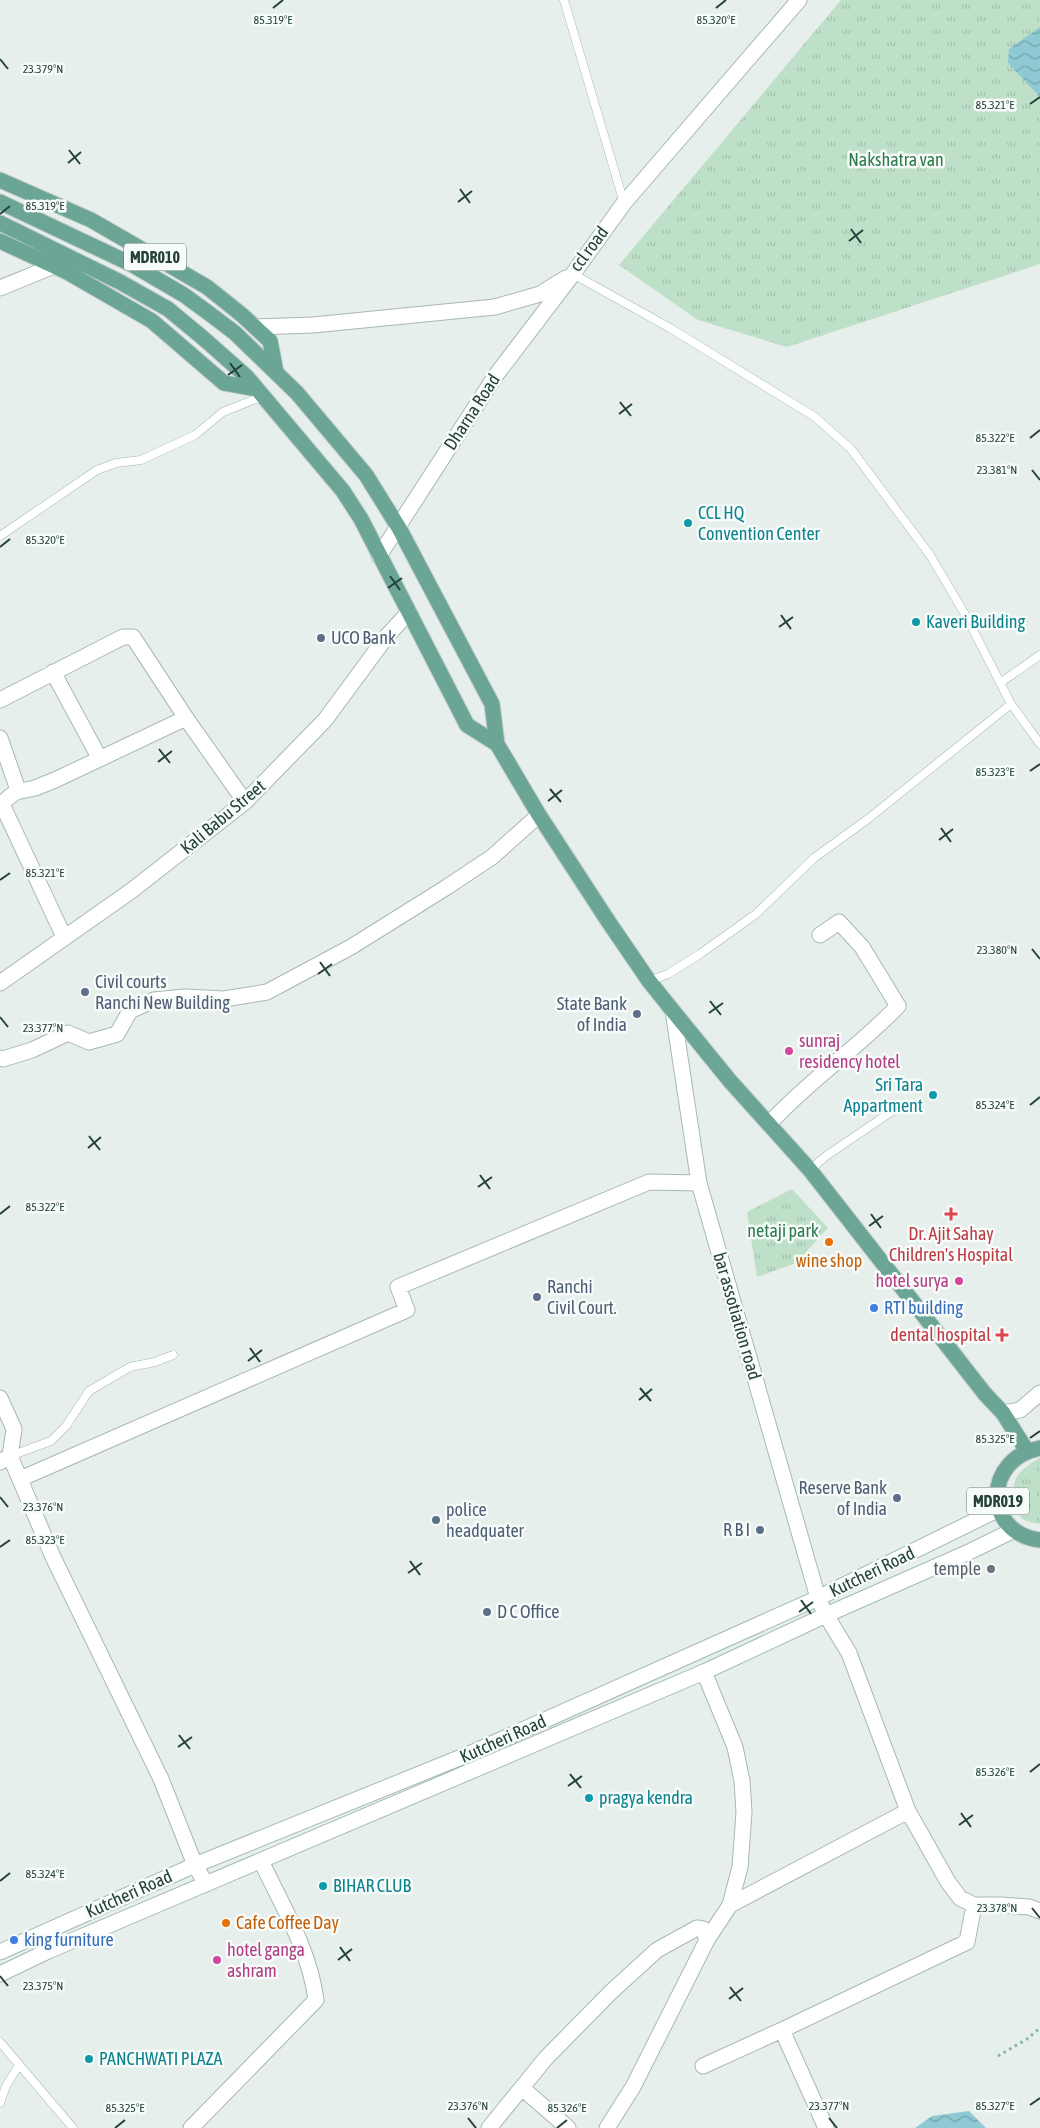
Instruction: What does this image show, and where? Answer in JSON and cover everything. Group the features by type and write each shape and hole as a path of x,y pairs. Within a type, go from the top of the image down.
{"main road":[{"name":"MDR010","path":"0,180 91,220 207,287 270,341 276,372"},
{"path":"0,202 131,264 204,309 235,334 297,393 366,475 399,528 492,704 497,744 539,816 649,981 810,1170 984,1394 1003,1413 1033,1449"},
{"path":"0,223 120,282 168,309 223,355 260,393 343,491 361,519 467,725 497,744"},
{"path":"0,241 54,266 118,300 152,321 224,383 260,393"},
{"name":"MDR019","path":"1033,1449 1011,1460 1001,1474 997,1492 999,1509 1005,1520 1014,1530 1029,1538 1040,1540"}],"street":[{"name":"ccl road","path":"255,327 313,325 495,308 540,294 573,274 624,203 799,0"},
{"path":"0,288 54,266"},
{"name":"Dharna Road","path":"379,556 399,528 496,375 573,274"},
{"name":"Kali Babu Street","path":"0,983 131,891 245,802 325,720 387,636 409,612"},
{"path":"0,700 123,637 133,637 186,718 245,802"},
{"path":"53,672 100,759"},
{"path":"64,937 0,802 16,792 35,788 55,780 186,718"},
{"path":"0,738 14,778 16,792"},
{"path":"0,1058 3,1059 32,1050 68,1033 89,1042 117,1034 130,1011 154,1000 185,997 224,999 267,992 351,947 446,888 492,857 539,816"},
{"path":"769,1124 806,1087 883,1022 898,1006 862,948 839,922 820,935"},
{"name":"bar assotiation road","path":"673,1011 699,1183 818,1598 849,1653 908,1811 948,1882 960,1898 974,1905"},
{"path":"20,1479 407,1310 398,1287 649,1182 699,1183"},
{"path":"1003,1413 1020,1410 1040,1393"},
{"path":"0,1398 14,1430 5,1459 20,1479 53,1557 108,1666 161,1779 196,1865 206,1884"},
{"name":"Kutcheri Road","path":"0,1952 196,1865 469,1754 818,1598 999,1509"},
{"path":"0,1974 48,1951 704,1672 1014,1530"},
{"path":"606,2128 633,2087 707,1940 730,1905 740,1868 743,1844 742,1781 735,1748 704,1672"},
{"path":"730,1905 908,1811"},
{"path":"191,2128 316,2000 313,1979 304,1954 261,1861"},
{"path":"703,2066 967,1942 974,1905 1029,1907 1040,1911"},
{"path":"489,2128 546,2058 611,1992 657,1950 697,1928 703,1929 707,1940"},
{"path":"782,2030 826,2128"},
{"path":"522,2088 568,2128"}],"lane":[{"path":"564,0 624,203"},
{"path":"573,274 670,328 814,418 851,449 930,555 966,616 1011,704 1040,744"},
{"path":"0,536 97,470 116,463 141,460 195,435 223,412 260,393"},
{"path":"1000,683 1040,655"},
{"path":"649,981 668,974 700,954 756,914 814,858 876,813 966,738 1011,704"},
{"path":"810,1170 826,1156 891,1112"},
{"path":"5,1459 51,1441 66,1426 90,1391 130,1367 155,1362 173,1355"},
{"path":"0,2042 73,2128"},
{"path":"0,2102 6,2086 19,2065"}],"path":[{"path":"998,2056 1027,2039 1040,2028"}],"green space":[{"name":"Nakshatra van","path":"841,0 1040,0 1040,264 787,347 698,320 619,265"},
{"name":"netaji park","path":"792,1189 828,1228 796,1263 757,1277 747,1212"},
{"path":"1040,1458 1040,1524 1024,1520 1020,1516 1015,1505 1013,1492 1018,1475 1031,1463"}],"water":[{"path":"1040,27 1040,97 1008,63 1009,49"},
{"path":"969,2111 986,2128 915,2128 932,2116"}],"place":[{"name":"CCL HQ Convention Center","path":"688,523"},
{"name":"Kaveri Building","path":"916,622"},
{"name":"UCO Bank","path":"321,638"},
{"name":"Civil courts Ranchi New Building","path":"85,992"},
{"name":"State Bank of India","path":"637,1014"},
{"name":"sunraj residency hotel","path":"789,1051"},
{"name":"Sri Tara Appartment","path":"933,1095"},
{"name":"Dr. Ajit Sahay Children's Hospital","path":"951,1214"},
{"name":"wine shop","path":"829,1242"},
{"name":"hotel surya","path":"959,1281"},
{"name":"Ranchi Civil Court.","path":"537,1297"},
{"name":"RTI building","path":"874,1308"},
{"name":"dental hospital","path":"1002,1335"},
{"name":"Reserve Bank of India","path":"897,1498"},
{"name":"police headquater","path":"436,1520"},
{"name":"R B I","path":"760,1530"},
{"name":"temple","path":"991,1569"},
{"name":"D C Office","path":"487,1612"},
{"name":"pragya kendra","path":"589,1798"},
{"name":"BIHAR CLUB","path":"323,1886"},
{"name":"Cafe Coffee Day","path":"226,1923"},
{"name":"king furniture","path":"14,1940"},
{"name":"hotel ganga ashram","path":"217,1960"},
{"name":"PANCHWATI PLAZA","path":"89,2059"}]}
